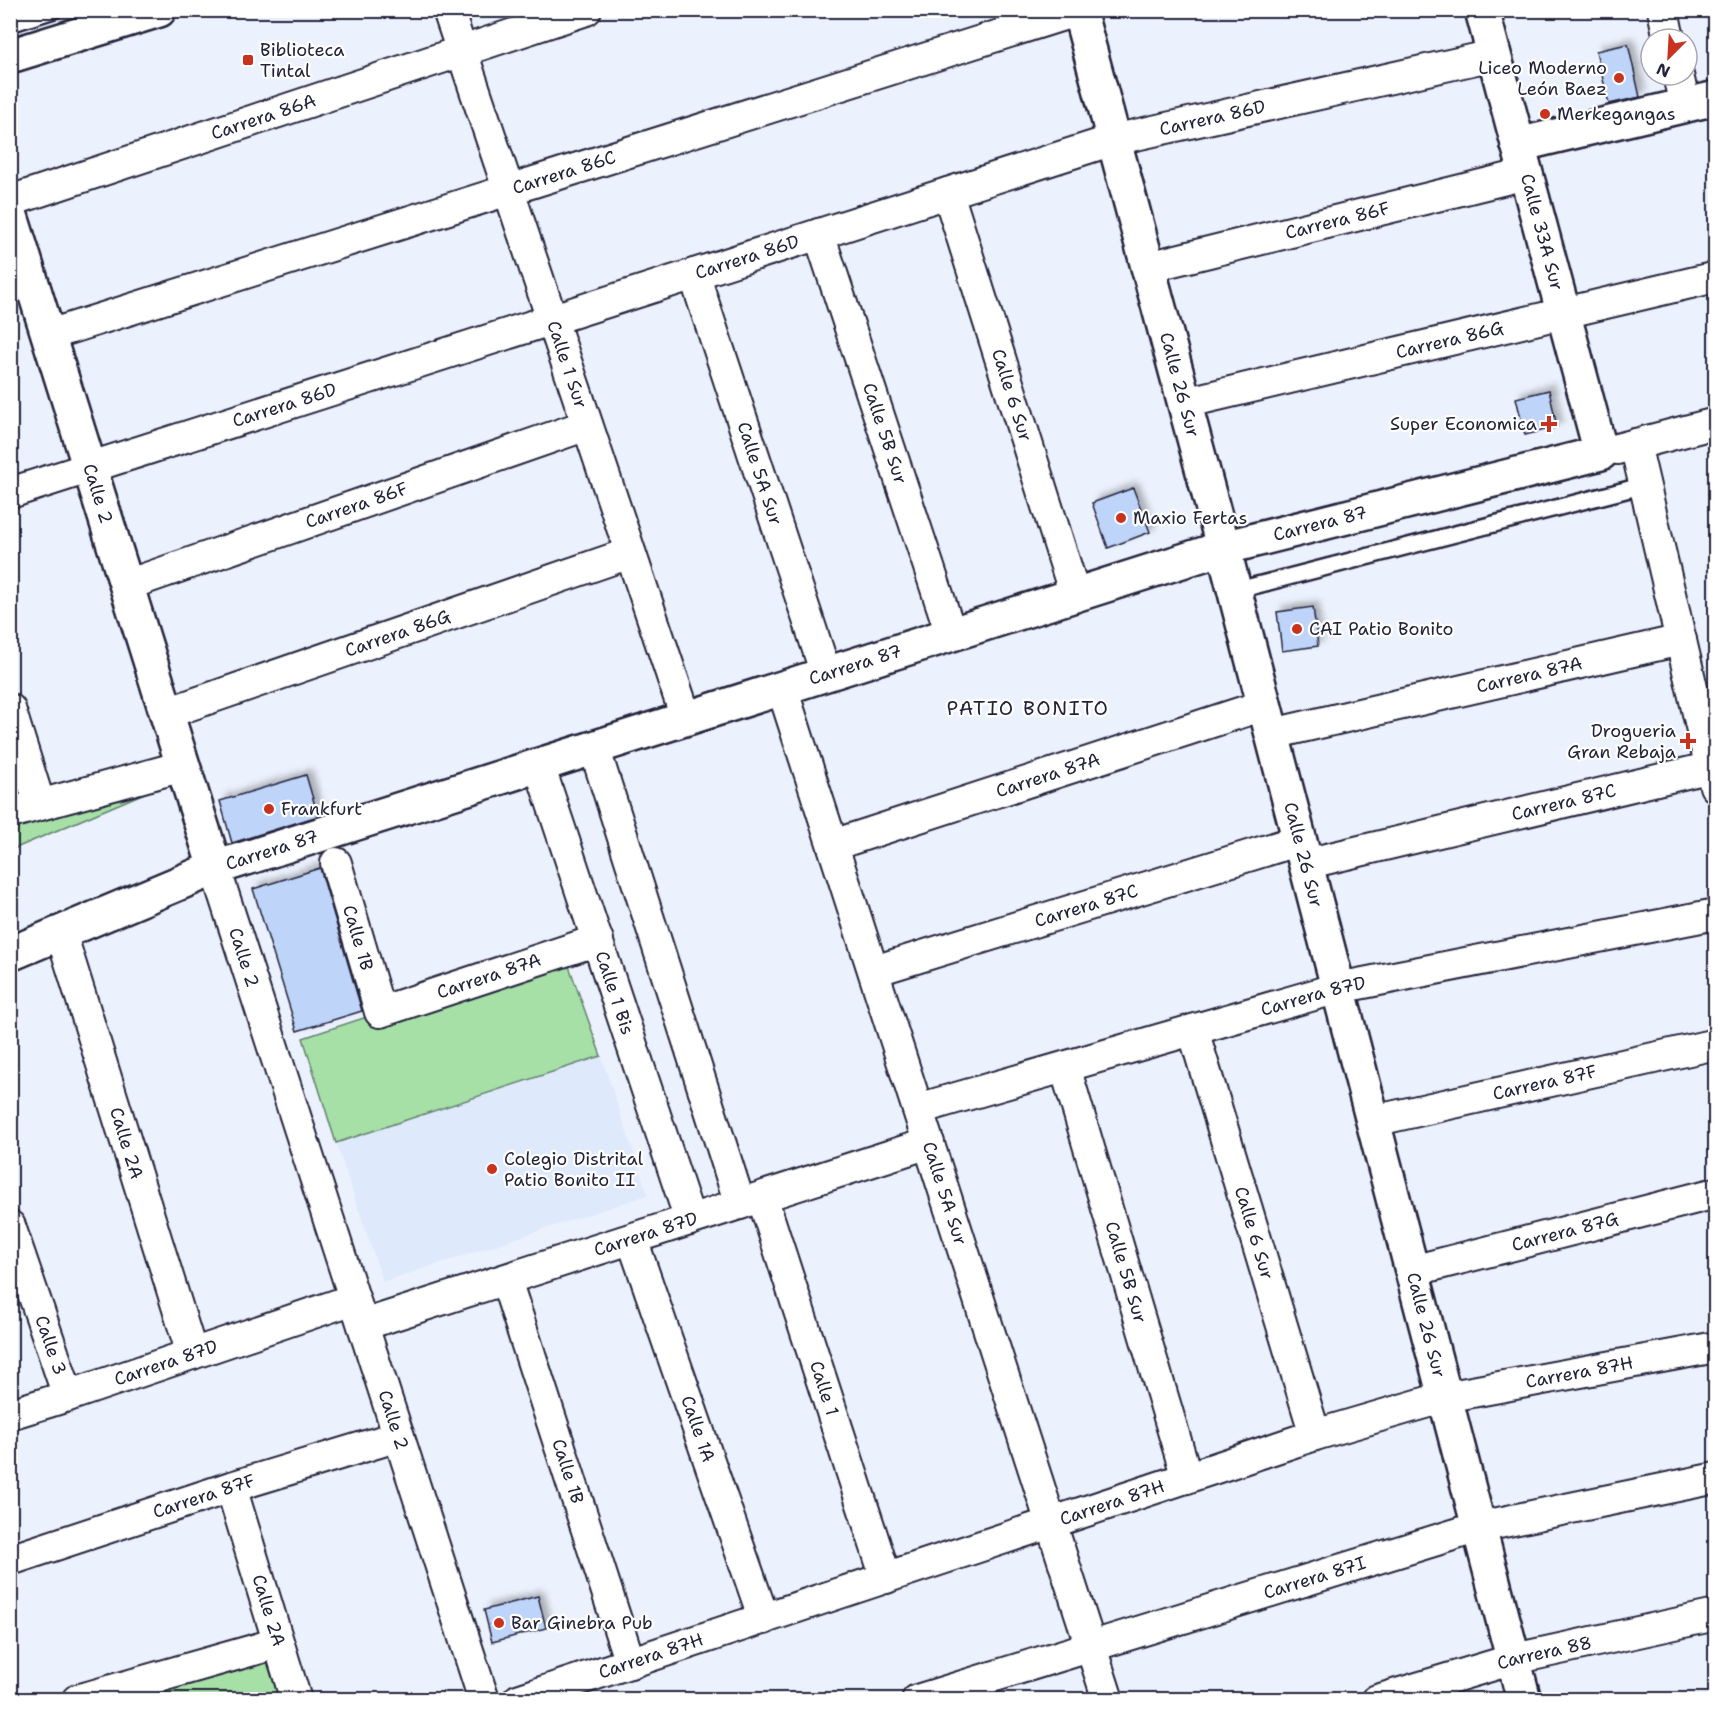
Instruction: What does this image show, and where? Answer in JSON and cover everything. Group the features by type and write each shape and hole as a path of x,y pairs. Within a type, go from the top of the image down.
{"street":[{"path":"10,56 159,10"},
{"name":"Calle 1 Sur","path":"448,10 686,718"},
{"name":"Carrera 86A","path":"10,201 586,10"},
{"name":"Calle 26 Sur","path":"1079,10 1223,548 1524,1700"},
{"name":"Carrera 86C","path":"49,335 1079,10"},
{"name":"Calle 33A Sur","path":"1482,10 1601,453"},
{"path":"1663,10 1667,27"},
{"name":"Carrera 86D","path":"10,493 1113,140 1494,55"},
{"name":"Carrera 86F","path":"1148,267 1522,159 1693,93"},
{"name":"Calle 6 Sur","path":"948,193 1075,595"},
{"name":"Calle 2","path":"10,213 215,868 484,1700"},
{"name":"Calle 5B Sur","path":"819,234 951,634"},
{"name":"Calle 5A Sur","path":"694,274 826,674"},
{"name":"Carrera 86G","path":"1184,403 1716,277"},
{"name":"Carrera 87","path":"10,954 215,868 1223,548 1716,423"},
{"name":"Carrera 86F","path":"127,585 587,425"},
{"path":"1635,444 1714,774"},
{"name":"Carrera 86G","path":"167,713 630,553"},
{"name":"Carrera 87A","path":"833,845 1268,720 1681,640"},
{"name":"Calle 5A Sur","path":"782,688 1108,1700"},
{"path":"10,709 40,805"},
{"path":"594,747 751,1201"},
{"name":"Calle 1 Bis","path":"539,765 690,1220"},
{"path":"10,813 183,766"},
{"name":"Carrera 87C","path":"874,971 1303,852 1714,774"},
{"name":"Calle 1B","path":"336,863 380,1012"},
{"name":"Carrera 87D","path":"918,1109 1338,988 1716,914"},
{"name":"Calle 2A","path":"61,933 192,1354"},
{"name":"Carrera 87A","path":"380,1012 598,940"},
{"name":"Calle 6 Sur","path":"1193,1030 1315,1435"},
{"name":"Carrera 87F","path":"1373,1121 1716,1044"},
{"name":"Calle 5B Sur","path":"1065,1067 1187,1478"},
{"name":"Carrera 87D","path":"10,1414 192,1354 359,1312 506,1280 929,1143"},
{"name":"Carrera 87G","path":"1412,1270 1716,1193"},
{"name":"Calle 1","path":"751,1201 886,1578"},
{"name":"Calle 3","path":"10,1226 68,1396"},
{"name":"Calle 1A","path":"632,1239 764,1619"},
{"name":"Calle 1B","path":"506,1280 630,1663"},
{"name":"Carrera 87H","path":"518,1700 1315,1435 1445,1397 1716,1347"},
{"name":"Carrera 87F","path":"10,1560 231,1487 399,1436"},
{"name":"Carrera 87I","path":"917,1700 1479,1527 1716,1478"},
{"name":"Calle 2A","path":"231,1487 296,1700"},
{"name":"Carrera 88","path":"1377,1700 1514,1659 1716,1615"},
{"path":"78,1700 278,1643"}],"lane":[{"path":"10,24 54,10"},
{"path":"1234,591 1645,485"}],"shaded area":[{"name":"Colegio Distrital Patio Bonito II","path":"601,1056 648,1195 383,1282 336,1143"}],"green space":[{"path":"161,786 11,850 11,825"},
{"path":"564,952 601,1056 336,1143 303,1038"},
{"path":"264,1653 279,1699 110,1700"}],"building":[{"name":"Liceo Moderno León Baez","path":"1628,44 1640,97 1609,104 1596,51"},
{"path":"1549,390 1557,427 1525,435 1516,398"},
{"name":"Maxio Fertas","path":"1133,488 1150,532 1108,548 1092,503"},
{"name":"CAI Patio Bonito","path":"1313,607 1318,646 1282,651 1277,612"},
{"name":"Frankfurt","path":"306,775 318,816 232,843 220,801"},
{"path":"320,868 362,1011 297,1031 253,889"},
{"path":"538,1596 546,1628 492,1642 484,1610"}],"place":[{"name":"Biblioteca Tintal","path":"248,60"},
{"name":"Liceo Moderno León Baez","path":"1619,78"},
{"name":"Merkegangas","path":"1545,114"},
{"name":"Super Economica","path":"1549,424"},
{"name":"Maxio Fertas","path":"1121,518"},
{"name":"CAI Patio Bonito","path":"1297,629"},
{"name":"Drogueria Gran Rebaja","path":"1688,741"},
{"name":"Frankfurt","path":"269,809"},
{"name":"Colegio Distrital Patio Bonito II","path":"492,1169"},
{"name":"Bar Ginebra Pub","path":"499,1623"}],"district":[{"name":"PATIO BONITO","path":"1028,708"}]}
